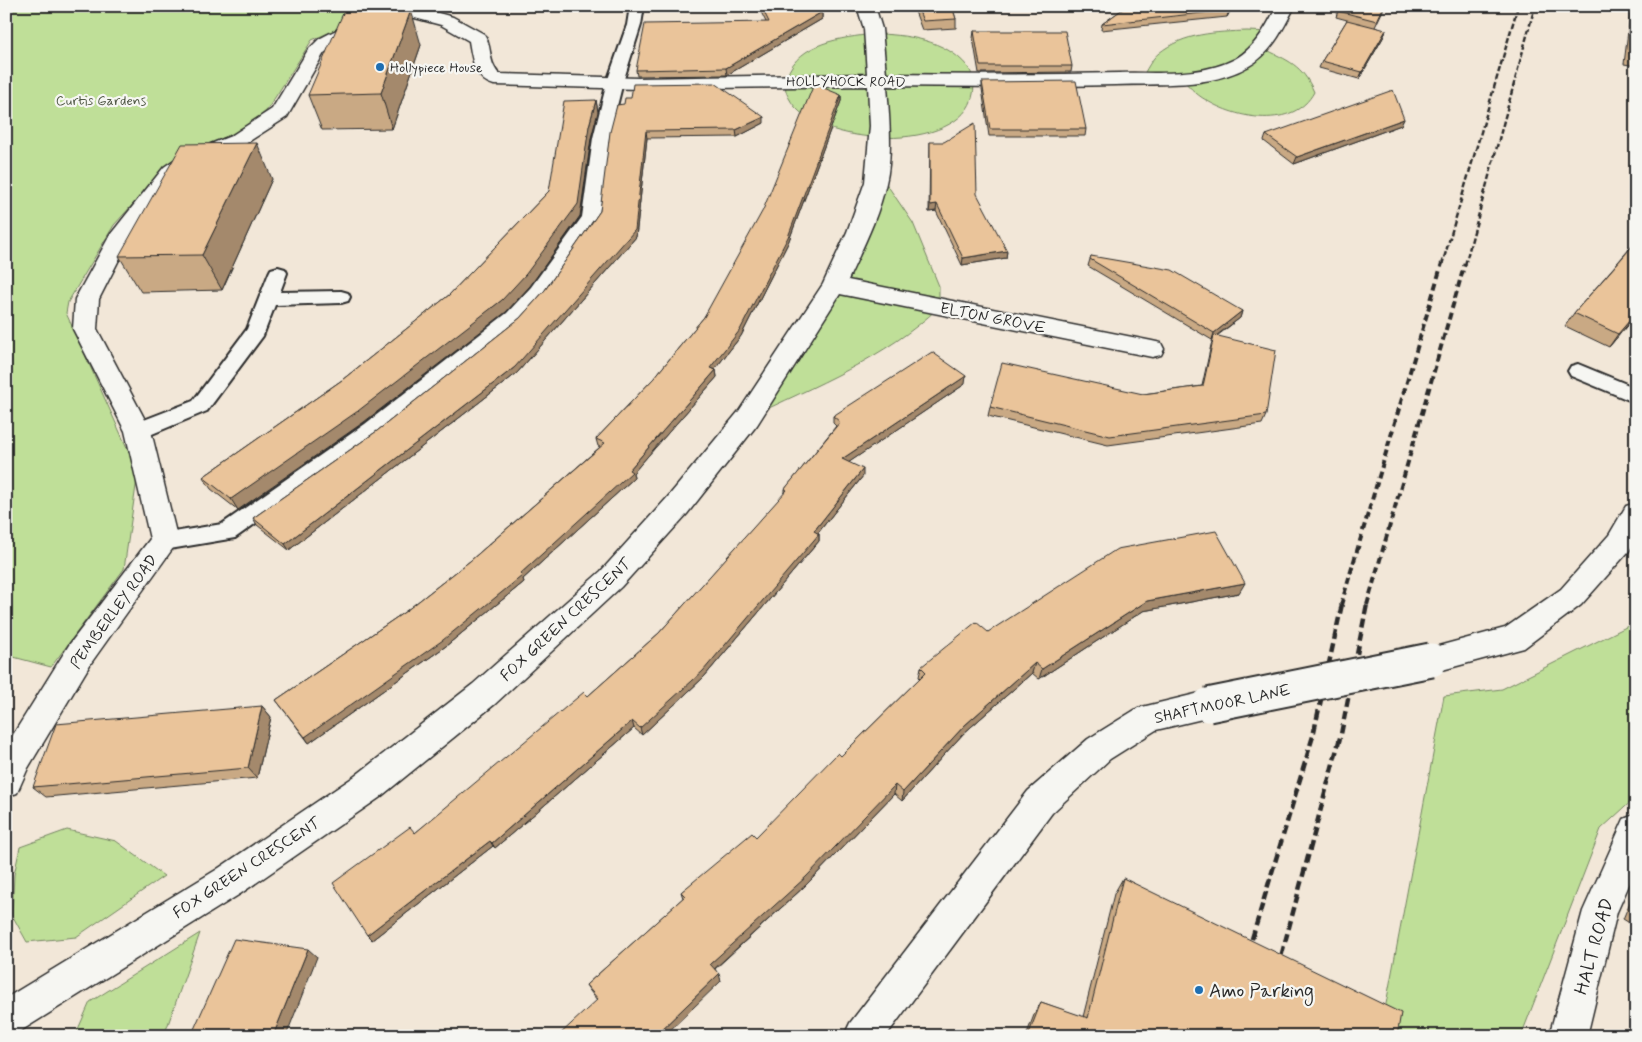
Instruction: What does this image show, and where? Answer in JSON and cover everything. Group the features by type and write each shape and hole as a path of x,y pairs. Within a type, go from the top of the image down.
{"street":[{"name":"FOX GREEN CRESCENT","path":"6,1019 228,882 367,786 484,694 611,579 677,506 748,418 834,285 858,232 876,182 880,126 872,29 866,6"},
{"name":"HOLLYHOCK ROAD","path":"411,8 448,22 478,38 483,67 494,79 553,83 1170,78 1213,73 1245,61 1263,48 1286,6"},
{"name":"PEMBERLEY ROAD","path":"6,782 16,759 80,654 164,541 138,431 85,329 87,299 118,240 171,171 187,160 238,140 280,113 317,50 325,42 411,8"},
{"name":"ELTON GROVE","path":"834,285 1152,349"},
{"name":"SHAFTMOOR LANE","path":"863,1036 1040,802 1098,749 1149,718 1431,660 1513,638 1571,597 1619,543 1636,514"},
{"name":"HALT ROAD","path":"1568,1036 1600,911 1636,830"},
{"path":"6,1030 7,1036"}],"lane":[{"path":"164,541 227,532 372,430 514,318 538,291 591,217 601,138 615,82 634,25 637,6"},
{"path":"138,431 200,406 256,331 278,272"},
{"path":"268,300 341,297"},
{"path":"1578,372 1636,396"}],"green space":[{"name":"Curtis Gardens","path":"6,6 390,6 312,40 267,110 248,127 173,160 114,225 68,302 66,313 138,472 124,569 51,667 6,655"},
{"path":"1273,32 1263,48 1287,60 1304,75 1314,92 1305,104 1293,112 1279,116 1248,116 1218,107 1195,92 1180,77 1141,79 1156,55 1179,41 1212,33"},
{"path":"873,34 898,35 924,40 948,50 958,57 969,69 974,83 973,94 963,113 944,127 917,135 887,138 856,135 827,127 804,115 789,98 786,90 786,79 793,65 811,49 823,44 848,37"},
{"path":"877,170 913,223 939,286 939,307 918,325 873,356 748,418 834,285"},
{"path":"1636,622 1636,797 1601,829 1521,1036 1380,1036 1444,696 1502,689"},
{"path":"67,830 116,841 164,876 76,937 27,942 12,915 14,875 20,847"},
{"path":"200,933 164,1036 75,1036 90,1002"}],"building":[{"path":"761,6 820,6 822,12 726,68 636,70 645,24 769,22"},
{"path":"917,6 952,6 956,19 923,21"},
{"path":"1127,6 1231,6 1229,10 1102,24"},
{"path":"1341,6 1384,6 1377,21 1338,11"},
{"path":"411,10 381,93 308,95 344,11"},
{"path":"1347,20 1386,30 1362,72 1322,61"},
{"path":"974,31 1065,31 1072,66 980,66"},
{"path":"1076,81 1086,129 990,129 982,82"},
{"path":"715,83 764,117 736,130 646,131 635,230 515,367 285,544 253,518 377,431 520,318 545,290 600,211 610,132 617,105 624,104 625,98 631,98 633,84"},
{"path":"814,84 841,95 788,237 740,330 710,368 716,370 629,470 632,472 520,574 522,576 443,640 305,737 276,700 406,611 470,561 605,443 596,439 654,378 704,317 763,210"},
{"path":"1393,90 1404,119 1297,157 1266,135"},
{"path":"596,100 589,126 578,204 526,274 502,300 358,411 231,499 203,477 342,380 449,295 549,191 564,101"},
{"path":"975,123 977,194 1007,251 963,258 937,204 930,205 930,142 944,142"},
{"path":"257,143 202,255 119,256 182,144"},
{"path":"1636,242 1636,313 1618,334 1574,313"},
{"path":"1091,256 1172,270 1242,311 1214,333 1090,259"},
{"path":"1214,335 1276,350 1266,415 1110,436 990,407 1002,363 1143,394 1203,386"},
{"path":"932,352 966,376 842,459 863,469 814,531 819,534 703,671 640,728 632,721 492,843 490,841 367,935 333,883 410,827 415,833 584,692 588,696 659,633 787,490 785,489 788,485 840,422 833,416"},
{"path":"1216,531 1245,583 1147,601 1042,669 1035,663 965,725 903,792 895,785 806,877 710,964 719,974 655,1036 558,1036 598,999 586,985 685,896 681,892 752,833 756,837 838,753 841,756 926,672 921,667 976,622 988,632 1117,549"},
{"path":"262,706 248,768 33,787 56,724"},
{"name":"Amo Parking","path":"1123,878 1401,1013 1397,1036 1028,1036 1041,1002 1088,1018"},
{"path":"234,939 308,949 273,1036 191,1036"}],"railway":[{"path":"1442,265 1518,6"},
{"path":"1465,265 1535,6"},
{"path":"1341,605 1442,263"},
{"path":"1367,605 1465,263"},
{"path":"1248,952 1313,736 1342,604"},
{"path":"1278,968 1341,734 1367,604"}],"place":[{"name":"Hollypiece House","path":"380,67"},
{"name":"Amo Parking","path":"1199,990"}]}
